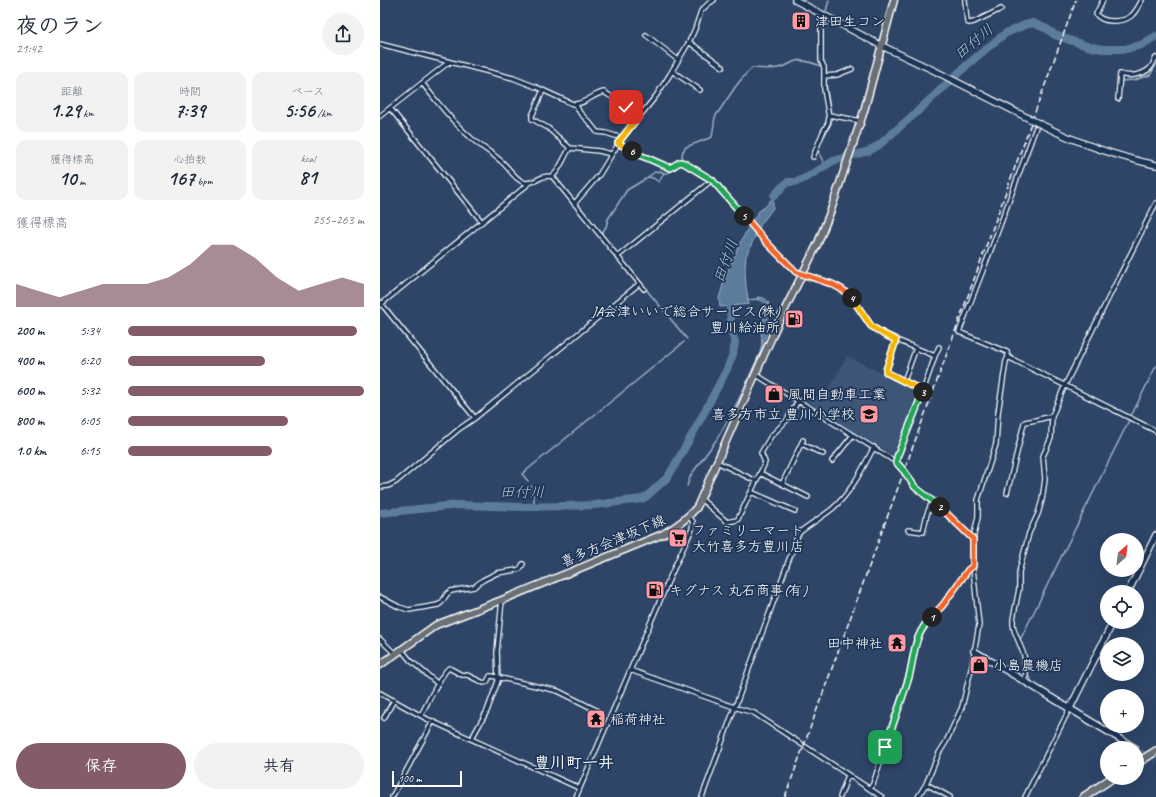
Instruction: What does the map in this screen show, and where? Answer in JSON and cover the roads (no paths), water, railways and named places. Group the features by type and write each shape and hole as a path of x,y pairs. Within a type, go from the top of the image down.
{"highway":[{"path":"1144,759 1156,751"},
{"path":"1144,763 1156,756"},
{"path":"1084,797 1102,785"},
{"path":"1092,797 1109,785"}],"main road":[{"name":"喜多方会津坂下線","path":"380,665 436,625 502,600 663,534 677,526 697,507 778,323 822,234 861,121 894,0"}],"street":[{"path":"574,204 599,175 618,143 656,96 672,71 695,29 701,11 714,0"},
{"path":"794,0 882,46 1069,138 1099,150 1131,160 1156,165"},
{"path":"965,0 966,19 969,23 1001,9"},
{"path":"1103,0 1096,15 1102,20 1112,21 1126,20 1132,15 1142,0"},
{"path":"813,157 828,123 824,89 824,67 821,61 822,14"},
{"path":"646,35 678,60"},
{"path":"688,42 723,67"},
{"path":"380,44 513,78 573,104 604,92 635,112 638,117"},
{"path":"1118,99 1120,74 1130,75 1141,73 1150,69 1156,58"},
{"path":"380,116 449,62"},
{"path":"824,76 837,75 852,69"},
{"path":"672,71 700,90"},
{"path":"422,83 469,137 504,163 520,180 528,183"},
{"path":"543,90 532,119 544,125 570,148 611,154"},
{"path":"576,104 580,113 597,132 622,138"},
{"path":"390,108 482,222"},
{"path":"828,116 861,121"},
{"path":"918,797 926,784 939,753 946,742 962,707 972,665 979,625 973,566 973,539 978,517 978,500 996,444 998,413 1006,361 1008,357 1007,352 959,332 1040,123"},
{"path":"618,143 639,155 670,168 680,162 684,163 711,180 792,269 796,272 832,284 843,290 855,302 871,326 883,334 935,356"},
{"path":"475,418 381,304 528,183 554,175 570,148"},
{"path":"552,176 644,289"},
{"path":"617,257 711,180"},
{"path":"1024,681 1026,675 1024,655 1014,630 1013,619 1019,589 1020,563 1029,533 1038,514 1042,500 1045,479 1043,456 1051,438 1052,416 1065,385 1156,203"},
{"path":"380,487 395,483 459,429 475,418 639,284"},
{"path":"896,340 886,372 923,391"},
{"path":"896,462 939,347"},
{"path":"904,381 916,348"},
{"path":"1008,357 1156,431"},
{"path":"755,374 896,462 915,487 973,539"},
{"path":"701,499 727,522 737,520 765,462 761,453 769,438 787,420 798,401"},
{"path":"1007,493 1024,423 1052,416"},
{"path":"832,461 852,435"},
{"path":"782,484 803,442 823,454"},
{"path":"702,797 798,536 800,532 832,509 845,495 863,468 874,447"},
{"path":"717,462 756,481"},
{"path":"760,473 808,497"},
{"path":"751,492 796,511"},
{"path":"908,530 923,532 927,514 932,502"},
{"path":"576,797 692,528 694,522 689,516"},
{"path":"1131,585 1156,535"},
{"path":"380,597 399,607 409,610 438,605 451,591 474,588 482,580 495,574 520,569 524,564"},
{"path":"870,789 873,784 909,676 916,641 925,625 943,605 968,570 973,566"},
{"path":"472,738 490,704 498,677 496,655 502,600"},
{"path":"1025,797 1110,629"},
{"path":"380,638 395,654"},
{"path":"401,649 410,660 438,684"},
{"path":"974,651 1124,741"},
{"path":"420,715 446,670 449,668 462,675 467,675 484,683 487,682 490,676 558,691 596,710"},
{"path":"630,670 754,713 882,797"},
{"path":"380,693 420,715 579,788"},
{"path":"384,718 394,700"},
{"path":"392,797 434,721"},
{"path":"840,797 848,775"},
{"path":"926,784 950,797"}],"waterway":[{"path":"826,11 829,0"},
{"name":"田付川","path":"774,196 788,182 801,180 833,161 869,151 879,145 986,49 1006,33 1025,25 1033,23 1047,29 1055,35 1087,46 1102,49 1125,49 1141,45 1156,36"},
{"path":"681,161 683,151 686,147 712,137 715,117 736,86 752,68 775,69 796,61 807,61 821,66"},
{"path":"1121,81 1135,80 1150,75 1156,65"},
{"path":"826,78 831,114"},
{"path":"822,140 831,124 832,118"},
{"path":"819,153 818,149 820,145"},
{"path":"820,155 825,166"},
{"path":"601,234 606,227 608,219 627,190 655,172 660,171 667,173 675,169 679,164"},
{"path":"648,177 659,182 664,173"},
{"path":"645,288 687,339"},
{"name":"田付川","path":"380,513 458,505 521,507 594,505 642,499 647,496 668,477 727,369 733,354 735,342 732,333 729,295"},
{"path":"747,300 759,299"},
{"path":"687,486 691,475 717,439 738,401 760,353 763,340"},
{"path":"528,481 522,474 684,342"},
{"path":"1020,640 1156,366"},
{"path":"531,486 534,497 534,507"},
{"path":"1027,667 1028,676 1031,679 1030,684"}],"tunnel":[{"path":"1144,753 1156,760"}],"railway":[{"path":"785,797 1076,0"}],"place":[{"name":"津田生コン","path":"801,21"},
{"name":"JA会津いいで総合サービス(株) 豊川給油所","path":"794,319"},
{"name":"風間自動車工業","path":"774,394"},
{"name":"喜多方市立 豊川小学校","path":"869,414"},
{"name":"ファミリーマート 大竹喜多方豊川店","path":"678,538"},
{"name":"キグナス 丸石商事(有)","path":"655,590"},
{"name":"田中神社","path":"897,643"},
{"name":"小島農機店","path":"979,665"},
{"name":"稲荷神社","path":"596,719"}],"district":[{"name":"豊川町一井","path":"574,763"}]}
